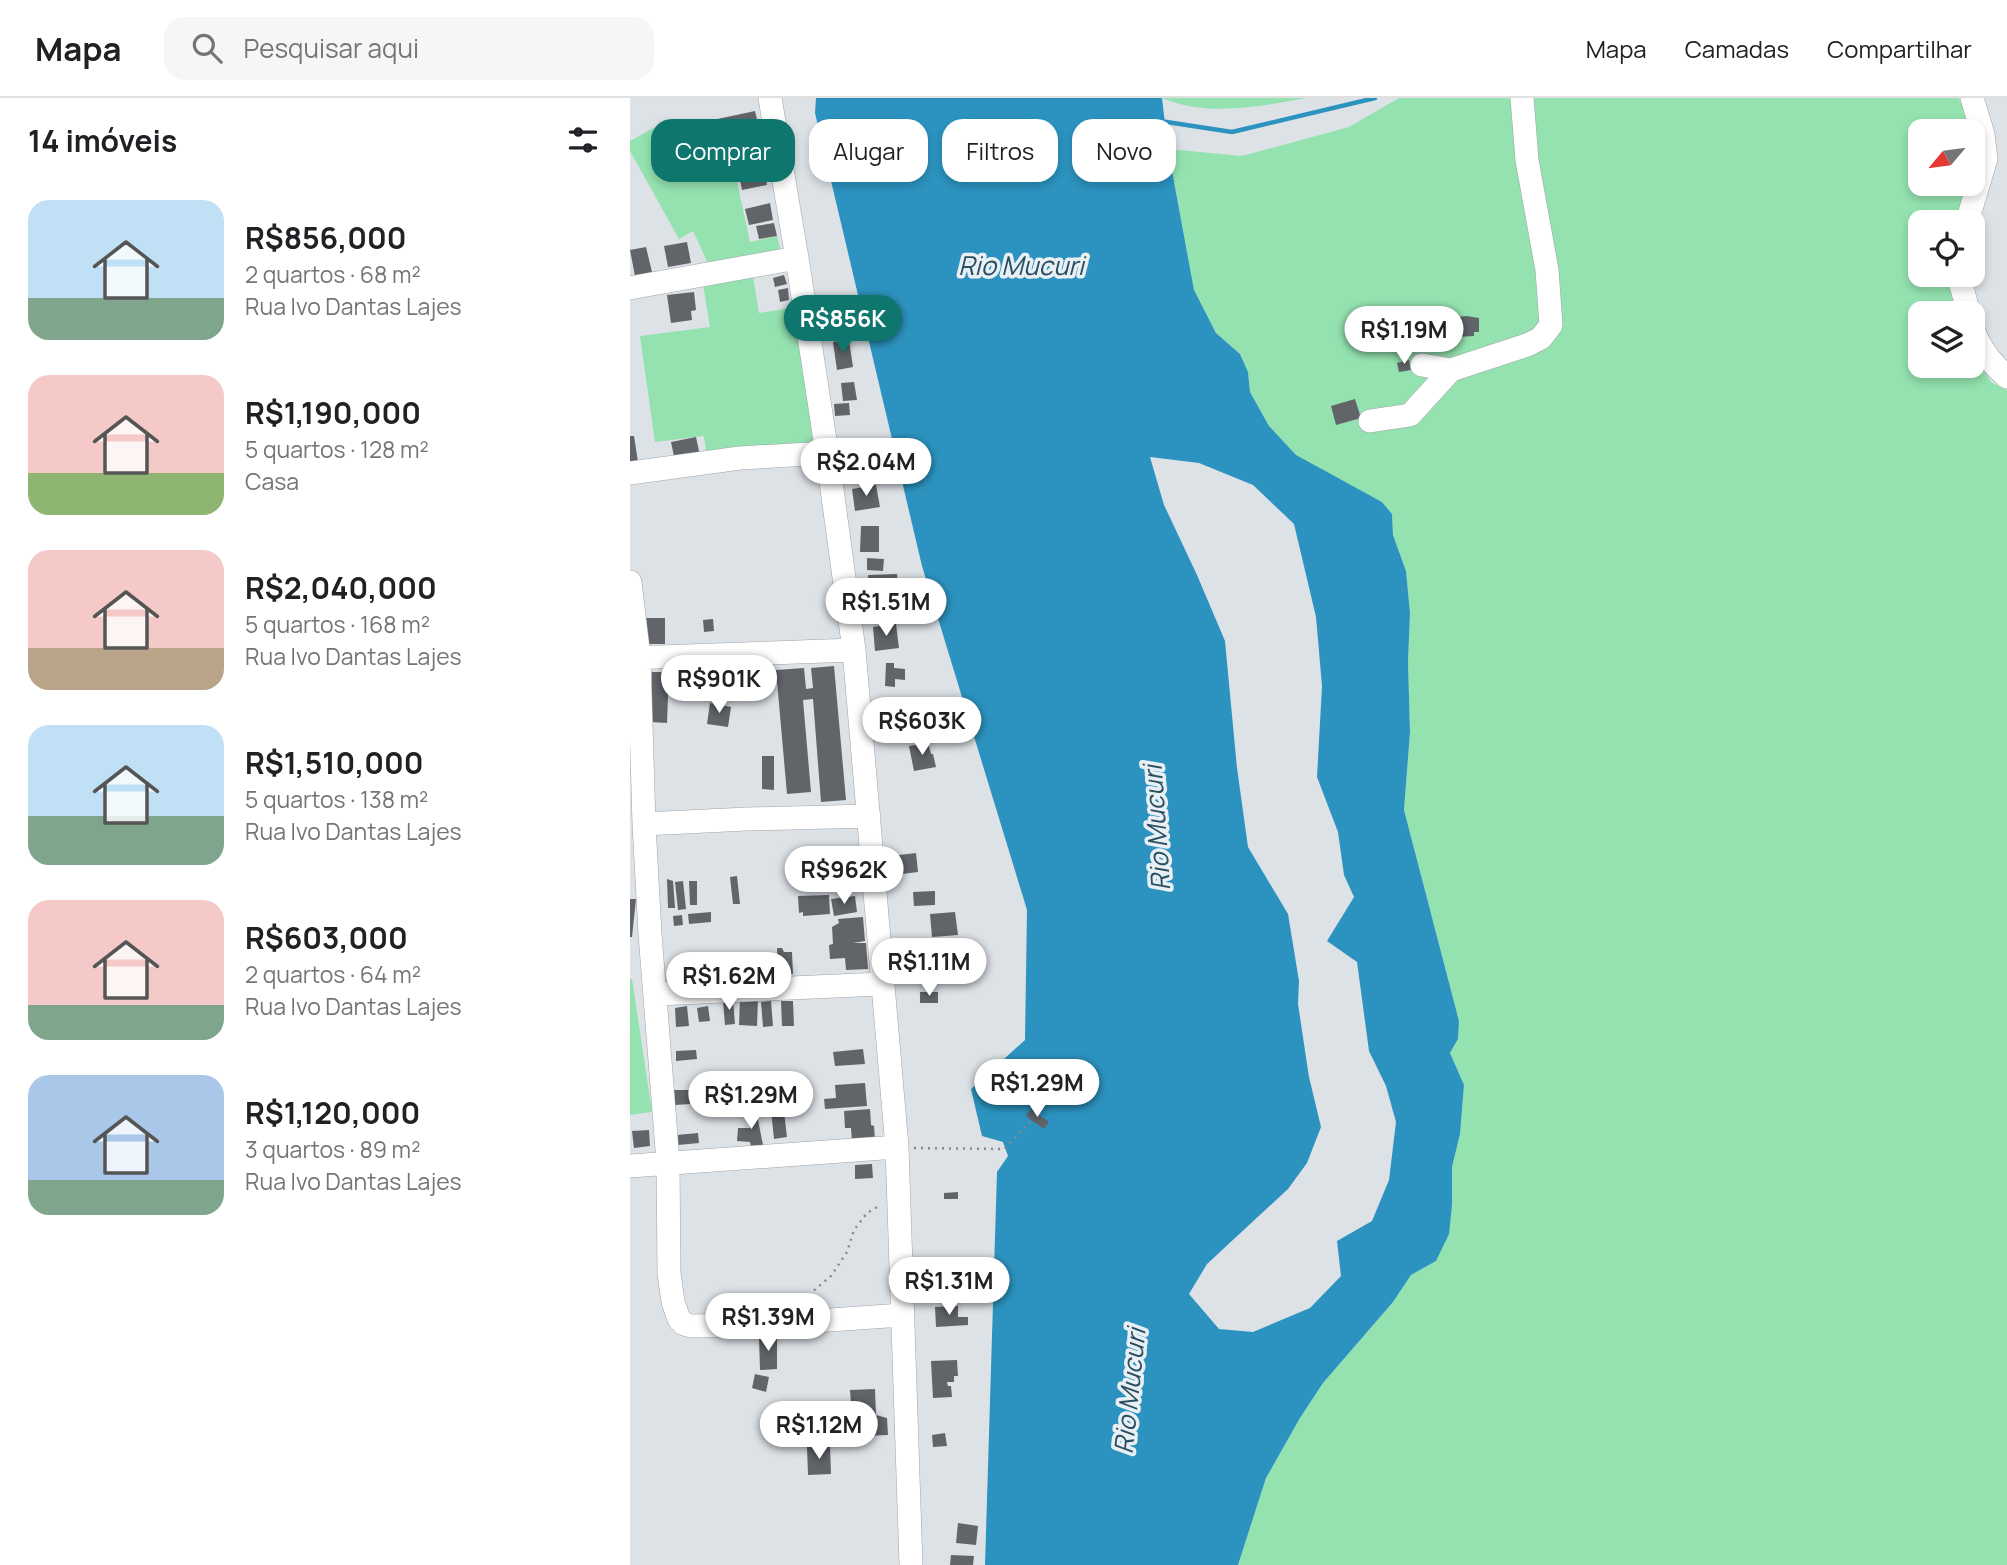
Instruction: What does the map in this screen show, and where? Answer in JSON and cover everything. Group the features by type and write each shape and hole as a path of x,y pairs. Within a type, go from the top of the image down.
{"street":[{"path":"770,98 827,453 854,650 898,1147 911,1565"},
{"path":"1370,421 1410,415 1451,370 1480,349 1527,345 1541,338 1551,325 1547,270 1527,160 1522,98"},
{"path":"1970,210 1986,159 1983,134 1972,98"},
{"path":"630,288 797,258"},
{"path":"1985,352 1993,365 2007,377"},
{"path":"1422,365 1451,370"},
{"path":"630,474 740,458 827,453"},
{"path":"630,582 650,934 668,1162 670,1273 673,1302 679,1319 691,1326 757,1325 902,1315"},
{"path":"635,657 854,650"},
{"path":"644,824 869,816"},
{"path":"656,994 883,984"},
{"path":"630,1166 898,1147"}],"path":[{"path":"898,1147 1004,1149 1032,1120"},
{"path":"783,1323 798,1303 831,1276 847,1252 854,1230 867,1213 898,1192"}],"green space":[{"path":"1162,98 1306,98 1251,107 1215,109 1179,104"},
{"path":"1399,98 1959,98 1967,119 1908,119 1908,196 1965,196 1960,210 1908,210 1908,287 1954,287 1956,301 1908,301 1908,378 1985,378 1985,372 1991,382 2007,390 2007,1565 1238,1565 1266,1478 1300,1418 1323,1383 1393,1302 1411,1275 1436,1261 1452,1205 1452,1167 1460,1134 1464,1085 1450,1053 1458,1039 1459,1021 1404,810 1410,732 1410,613 1406,571 1393,535 1392,514 1382,502 1296,456 1269,426 1250,392 1248,372 1240,354 1216,333 1194,290 1174,182 1176,150 1242,156 1349,127"},
{"path":"651,129 651,182 737,182 750,242 777,236 781,253 710,268 693,231 679,239 630,151 630,141"},
{"path":"752,270 759,313 797,307 817,443 707,458 704,436 655,442 640,336 710,327 702,278"},
{"path":"630,979 652,1112 630,1115"}],"water":[{"name":"Rio Mucuri","path":"816,98 1162,98 1164,119 1072,119 1072,182 1174,182 1194,290 1216,333 1240,354 1248,372 1250,392 1269,426 1296,455 1382,502 1392,514 1393,535 1406,571 1410,613 1410,732 1404,810 1459,1021 1458,1039 1450,1053 1464,1085 1460,1134 1452,1167 1449,1234 1436,1261 1411,1275 1393,1302 1323,1383 1300,1418 1266,1478 1238,1565 985,1565 997,1172 1008,1156 1003,1142 982,1136 971,1089 1025,1040 1027,910 922,566 831,182 928,182 928,119 816,119","holes":["1150,457 1199,463 1253,485 1294,524 1316,617 1322,686 1317,777 1338,832 1344,875 1354,897 1327,941 1357,962 1369,1051 1386,1086 1396,1122 1389,1180 1372,1221 1337,1241 1341,1276 1310,1308 1253,1332 1219,1329 1189,1294 1207,1264 1288,1189 1307,1163 1321,1127 1309,1077 1298,1004 1299,981 1288,914 1248,847 1237,768 1225,641 1164,505"]}],"building":[{"path":"755,111 757,119 717,119"},
{"path":"740,182 766,182 767,185 742,190"},
{"path":"770,203 773,220 749,225 745,209"},
{"path":"774,223 777,236 759,239 756,226"},
{"path":"687,242 691,263 668,267 664,246"},
{"path":"646,247 652,272 635,276 630,250"},
{"path":"784,275 787,284 775,287 773,278"},
{"path":"788,288 789,300 780,302 778,290"},
{"path":"694,292 696,310 691,311 692,320 671,323 667,295"},
{"path":"839,302 844,332 827,335 822,305"},
{"path":"1457,317 1479,318 1479,332 1474,332 1474,336 1457,337"},
{"path":"849,340 853,367 837,370 833,342"},
{"path":"1409,360 1411,370 1399,372 1397,363"},
{"path":"854,382 857,400 843,401 841,383"},
{"path":"1355,399 1361,418 1336,425 1331,406"},
{"path":"849,403 850,415 835,416 834,404"},
{"path":"630,436 634,436 638,462 630,463"},
{"path":"696,437 700,456 675,461 671,442"},
{"path":"854,468 866,470 865,483 852,481"},
{"path":"876,485 880,507 855,511 852,489"},
{"path":"861,526 879,526 879,552 860,552"},
{"path":"867,558 884,559 883,571 867,570"},
{"path":"897,574 898,590 869,591 868,575"},
{"path":"868,592 891,599 887,615 863,608"},
{"path":"646,618 665,618 665,644 646,644"},
{"path":"713,619 714,631 704,632 703,620"},
{"path":"896,624 899,648 875,651 873,627"},
{"path":"886,663 894,663 894,668 905,669 905,680 895,679 895,687 885,686"},
{"path":"745,666 771,666 771,691 745,690"},
{"path":"834,666 846,800 821,802 813,699 803,700 811,792 787,794 776,670 804,668 806,689 813,688 811,668"},
{"path":"689,669 708,670 707,695 688,694"},
{"path":"652,672 669,672 667,723 650,722"},
{"path":"919,701 919,717 896,717 896,702"},
{"path":"710,703 731,707 728,727 707,724"},
{"path":"928,743 936,767 914,771 909,746"},
{"path":"762,756 774,756 774,790 762,789"},
{"path":"916,853 918,872 902,874 899,855"},
{"path":"737,876 740,904 733,904 730,877"},
{"path":"667,879 673,881 675,908 668,908"},
{"path":"683,881 686,909 678,910 675,882"},
{"path":"689,881 697,881 697,905 690,905"},
{"path":"935,891 935,905 914,906 913,892"},
{"path":"829,895 830,914 803,916 803,912 799,913 798,896"},
{"path":"855,896 857,912 834,916 831,899"},
{"path":"630,899 636,899 632,937 630,937"},
{"path":"711,912 711,922 689,924 688,914"},
{"path":"955,912 958,935 932,937 930,914"},
{"path":"682,915 683,925 674,926 673,916"},
{"path":"863,917 865,941 853,943 866,943 868,969 846,970 845,958 830,959 832,927 839,923 838,919"},
{"path":"957,943 958,959 934,960 933,944"},
{"path":"777,948 792,952 793,974 778,974"},
{"path":"920,992 938,992 938,1003 920,1003"},
{"path":"740,998 758,999 757,1026 739,1025"},
{"path":"733,1000 735,1024 725,1025 723,1001"},
{"path":"771,1001 773,1026 763,1027 761,1002"},
{"path":"781,1001 793,1001 794,1026 782,1026"},
{"path":"687,1006 689,1026 676,1027 675,1008"},
{"path":"708,1006 710,1021 699,1022 697,1008"},
{"path":"863,1049 865,1064 835,1066 833,1052"},
{"path":"696,1050 697,1059 676,1061 676,1051"},
{"path":"865,1083 867,1106 825,1109 824,1099 836,1098 835,1085"},
{"path":"674,1090 689,1090 690,1104 675,1105"},
{"path":"870,1109 875,1140 852,1142 851,1128 845,1128 844,1111"},
{"path":"1031,1109 1049,1122 1044,1129 1026,1116"},
{"path":"756,1110 763,1145 751,1147 750,1142 737,1141 738,1128 750,1128 747,1112"},
{"path":"771,1110 784,1112 787,1137 774,1139"},
{"path":"649,1130 650,1146 634,1148 632,1131"},
{"path":"698,1133 699,1143 678,1145 677,1135"},
{"path":"872,1164 873,1178 855,1179 855,1165"},
{"path":"958,1192 958,1199 944,1199 944,1193"},
{"path":"958,1306 958,1317 968,1317 968,1325 936,1327 935,1307"},
{"path":"759,1337 777,1337 777,1369 760,1370"},
{"path":"957,1360 958,1376 954,1376 954,1382 947,1382 948,1386 951,1386 952,1397 933,1398 931,1361"},
{"path":"755,1374 769,1377 766,1392 752,1388"},
{"path":"875,1389 876,1415 887,1418 888,1435 837,1437 836,1419 852,1418 850,1390"},
{"path":"945,1433 947,1446 933,1447 932,1435"},
{"path":"830,1446 831,1474 808,1475 807,1447"},
{"path":"958,1523 978,1526 976,1545 956,1543"},
{"path":"951,1555 974,1556 973,1565 950,1565"}],"waterway":[{"path":"1176,123 1232,132 1375,98"}]}
